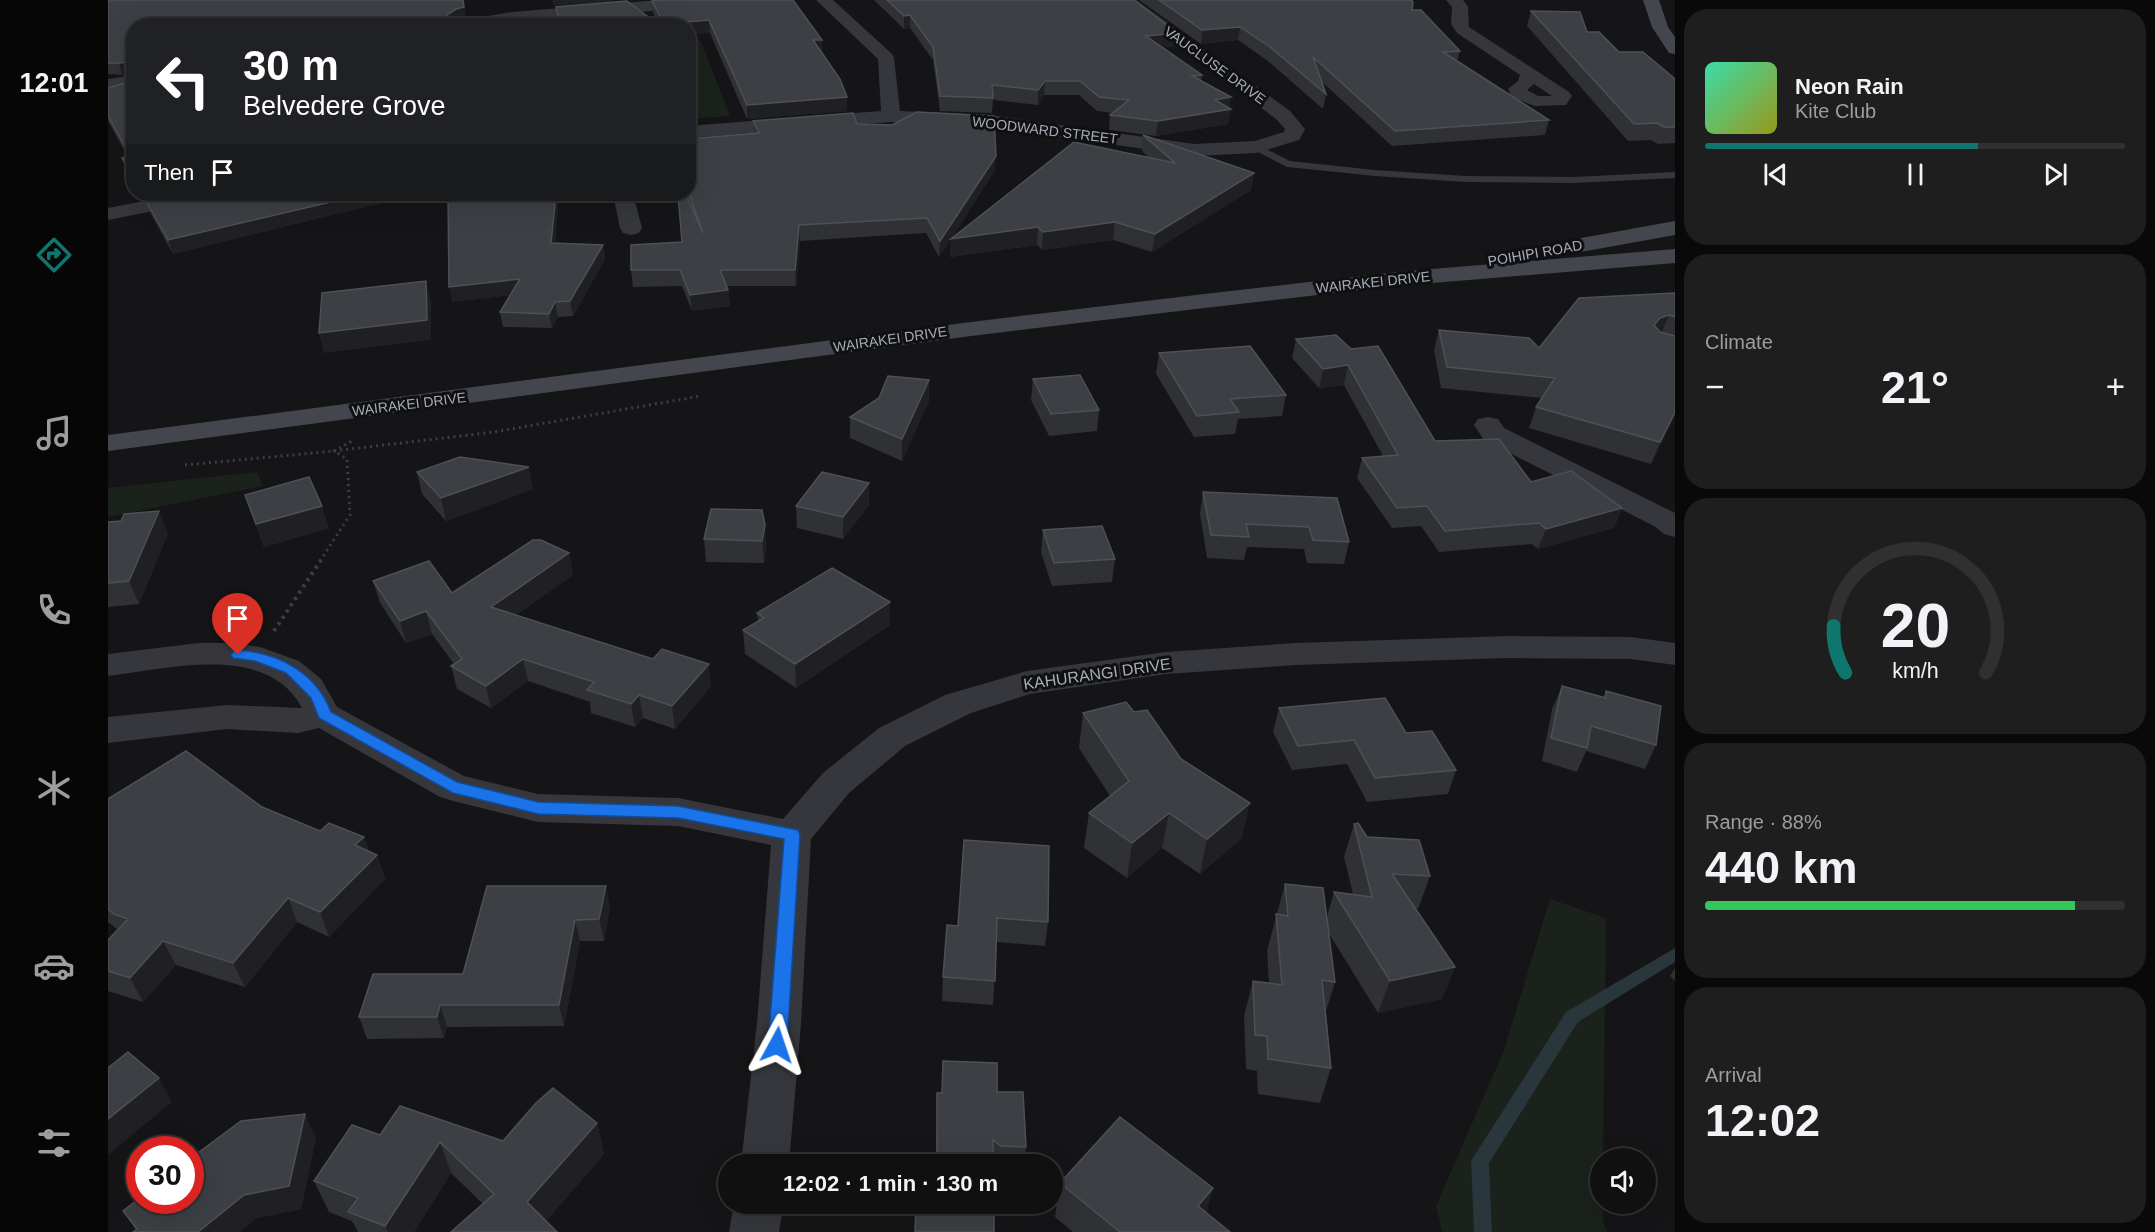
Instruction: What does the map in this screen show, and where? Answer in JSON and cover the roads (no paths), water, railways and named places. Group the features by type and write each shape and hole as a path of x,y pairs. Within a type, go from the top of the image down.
{"main road":[{"path":"1651,0 1660,27 1675,50"},
{"name":"POIHIPI ROAD","path":"1396,279 1675,228"},
{"name":"WAIRAKEI DRIVE","path":"108,443 960,330 1396,279 1675,256"}],"street":[{"path":"508,0 512,17"},
{"path":"506,18 716,0"},
{"path":"824,0 886,58 891,116"},
{"name":"VAUCLUSE DRIVE","path":"1126,0 1283,115 1295,129 1292,136"},
{"path":"1454,0 1460,6 1459,24 1463,30 1529,75"},
{"path":"108,84 126,81"},
{"name":"WOODWARD STREET","path":"696,131 891,116 990,121 1194,150 1256,147 1292,136"},
{"path":"108,214 174,201"},
{"path":"624,201 631,228"},
{"path":"1488,425 1494,434 1665,519 1675,528"},
{"name":"KAHURANGI DRIVE","path":"792,835 836,783 892,737 958,704 1027,683 1166,663 1296,654 1508,647 1631,648 1675,654"},
{"path":"108,665 219,653 257,656 291,670 318,696 324,715"},
{"path":"108,730 227,717 298,721 324,715 453,787 538,808 678,812 792,835 779,1023 766,1154"},
{"path":"754,1232 757,1214"}],"lane":[{"path":"1256,147 1287,164 1375,173 1466,179 1585,179 1675,175"}],"waterway":[{"path":"1483,1232 1480,1161 1572,1017 1675,954"}]}
